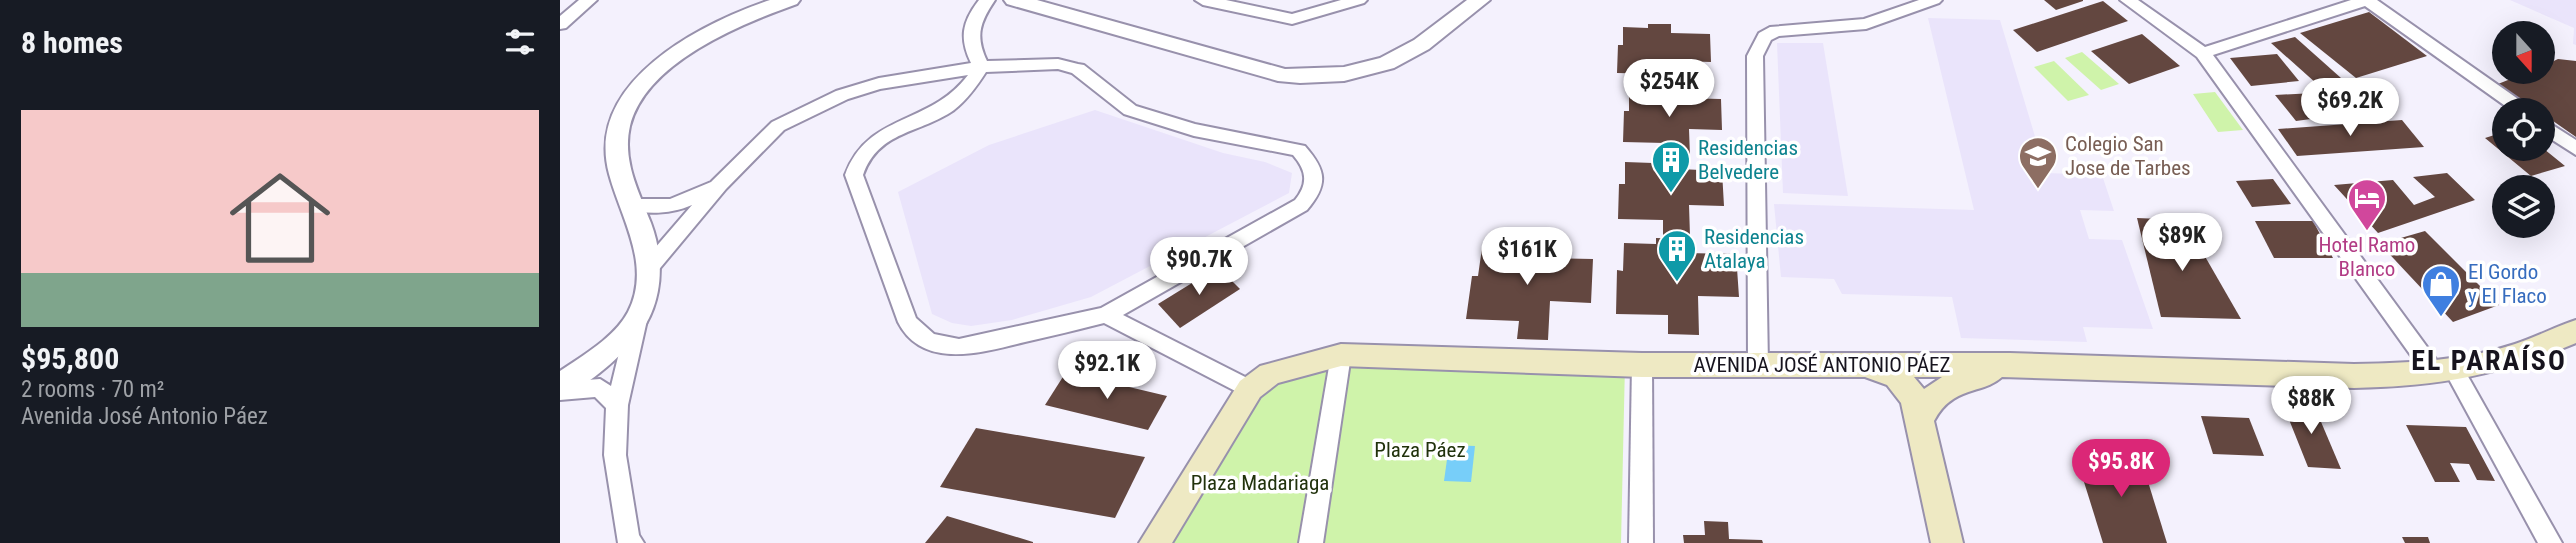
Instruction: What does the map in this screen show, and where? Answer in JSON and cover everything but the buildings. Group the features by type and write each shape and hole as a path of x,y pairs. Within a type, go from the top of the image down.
{"main road":[{"name":"AVENIDA JOSÉ ANTONIO PÁEZ","path":"1155,543 1250,389 1270,374 1341,355 1642,365 2010,365 2354,376 2444,371 2520,354 2576,331"},
{"path":"1861,363 1897,377 1914,398 1947,543"},
{"path":"1920,419 1926,404 1946,388 2010,365"}],"street":[{"path":"560,24 589,0"},
{"path":"632,543 615,455 617,405 649,268 644,235 617,157 617,134 624,111 639,89 663,66 701,38 749,14 790,0"},
{"path":"649,268 720,184 778,126 842,94 977,60 1058,64 1079,69 1095,85 1130,110 1194,130 1299,150 1311,164 1314,177 1311,193 1301,205 1106,315 968,347 945,348 930,342 917,334 908,322 854,175 857,161 870,145 897,128 953,102 975,79 977,60 970,44 971,20 987,0"},
{"path":"1014,0 1285,76 1312,77 1358,72 1404,56 1480,0"},
{"path":"1203,0 1292,19 1359,0"},
{"path":"1758,366 1755,56 1765,37 1776,31 1866,24 1912,4 1934,0"},
{"path":"2128,0 2203,53 2444,371 2550,543"},
{"path":"2203,53 2367,0 2505,98"},
{"path":"2555,134 2576,149"},
{"path":"632,204 672,206 720,184"},
{"path":"1106,315 1138,334 1250,389"},
{"path":"560,385 611,346 637,320"},
{"path":"1311,543 1341,355"},
{"path":"1641,543 1642,365"},
{"path":"560,391 600,388 617,405"}],"shaded area":[{"path":"2510,0 2576,0 2576,45 2573,44 2574,28"},
{"name":"Colegio San Jose de Tarbes","path":"1928,18 2000,20 2046,173 2102,175 2114,211 2080,210 2089,239 2122,240 2153,329 2083,327 2087,342 1961,338 1952,297 1842,294 1834,279 1781,277 1774,204 1974,210"},
{"path":"1777,43 1823,43 1848,196 1783,193"},
{"path":"1095,110 1223,153 1265,162 1292,173 1289,193 1091,297 1012,320 971,326 952,323 932,314 898,192 989,145"}],"green space":[{"path":"2082,52 2119,84 2101,90 2065,58"},
{"path":"2054,61 2089,95 2068,101 2034,67"},
{"path":"2215,92 2243,130 2218,132 2193,94"},
{"name":"Plaza Páez","path":"1625,364 1621,543 1155,543 1250,389 1293,366"}],"water":[{"path":"1449,445 1475,446 1471,482 1444,481"}],"place":[{"name":"Colegio San Jose de Tarbes","path":"2038,190"},
{"name":"Residencias Belvedere","path":"1671,194"},
{"name":"Hotel Ramo Blanco","path":"2367,232"},
{"name":"Residencias Atalaya","path":"1677,283"},
{"name":"El Gordo y El Flaco","path":"2441,318"}],"district":[{"name":"EL PARAÍSO","path":"2489,360"}],"park label":[{"name":"Plaza Madariaga","path":"1260,483"}]}
